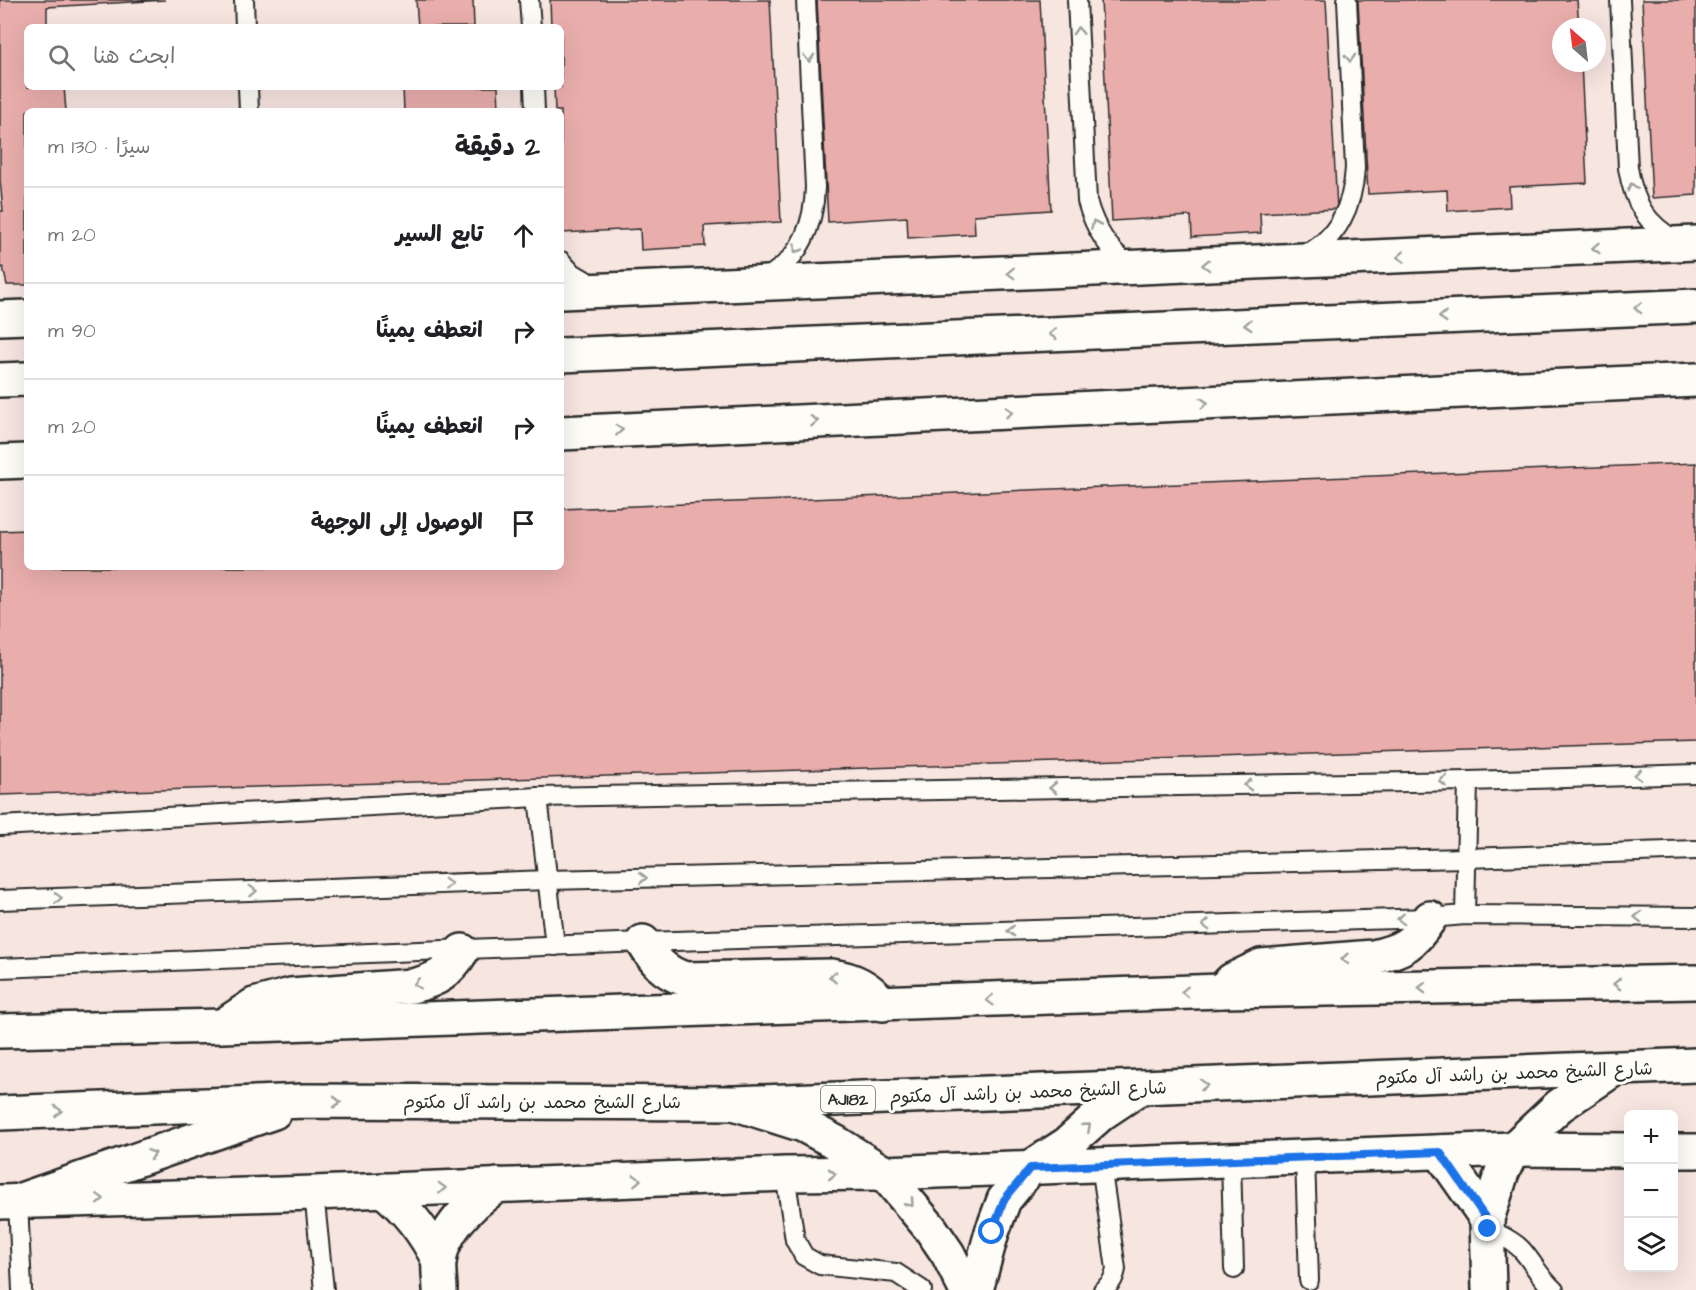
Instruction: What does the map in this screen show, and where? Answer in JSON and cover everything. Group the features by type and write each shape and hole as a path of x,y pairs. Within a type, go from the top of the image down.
{"main road":[{"path":"564,292 1689,244"},
{"path":"564,355 1696,306"},
{"path":"0,318 24,317"},
{"path":"0,380 24,379"},
{"path":"564,433 1696,380"},
{"path":"0,462 24,460"},
{"path":"1221,991 1232,980 1261,966 1373,957 1389,953 1417,938 1430,918"},
{"path":"643,942 656,963 674,976 685,979 832,976 855,981 866,987 883,1004"},
{"path":"223,1026 255,1005 291,995 426,983 452,967 462,951"},
{"path":"0,1031 223,1026 1221,991 1681,983 1696,969"},
{"name":"شارع الشيخ محمد بن راشد آل مكتوم","path":"0,1113 305,1101 735,1103 1695,1065"},
{"path":"1489,1290 1487,1224 1502,1172 1513,1149 1559,1106 1614,1069"},
{"path":"976,1290 992,1232 1004,1200 1030,1168 1067,1144 1102,1113 1141,1087"},
{"path":"9,1202 305,1101"},
{"path":"735,1103 803,1125 884,1173 931,1228 948,1254 966,1290"},
{"path":"9,1202 314,1193 785,1174 1030,1168 1513,1149 1624,1150"},
{"path":"1678,1151 1696,1151"},
{"path":"1440,1152 1487,1224"},
{"path":"440,1276 445,1243 467,1209 498,1185"},
{"path":"383,1190 397,1201 422,1229 440,1276"}],"lane":[{"path":"244,0 245,24"},
{"path":"530,0 531,24"},
{"path":"754,284 772,274 794,253 810,227 814,207 806,0"},
{"path":"1077,0 1087,201 1093,221 1103,239 1116,255 1132,268"},
{"path":"1291,261 1310,253 1332,233 1348,208 1354,188 1347,0"},
{"path":"1620,0 1628,168 1631,188 1650,222 1665,235 1689,244"},
{"path":"248,90 249,108"},
{"path":"534,90 535,108"},
{"path":"564,264 587,283 605,290"},
{"path":"0,826 538,797 1468,781 1696,774"},
{"path":"1464,915 1468,781"},
{"path":"538,797 555,946"},
{"path":"0,900 548,880 1466,858 1696,850"},
{"path":"0,968 643,942 1430,918 1464,915 1696,917"},
{"path":"1305,1158 1309,1280"},
{"path":"1231,1160 1234,1269"},
{"path":"1101,1165 1116,1269 1110,1285 1103,1290"},
{"path":"785,1174 795,1240 804,1256 820,1265 896,1273 922,1290"},
{"path":"314,1193 324,1290"},
{"path":"9,1202 22,1290"},
{"path":"1487,1224 1520,1248 1554,1290"}],"building":[{"path":"0,0 165,0 47,7 47,24 24,24 24,90 64,90 66,108 24,108 24,285 7,285 3,267 0,267 0,211 3,211 0,180"},
{"path":"416,0 473,0 474,24 418,24"},
{"path":"550,0 770,0 781,222 704,226 705,246 641,250 640,229 564,233 564,108 555,108 554,90 564,90 564,24 551,24"},
{"path":"817,0 1040,0 1051,210 974,215 975,234 908,238 907,217 828,222"},
{"path":"1101,0 1326,0 1337,209 1260,213 1261,233 1192,237 1191,216 1112,221"},
{"path":"1358,0 1577,0 1578,18 1552,18 1552,72 1581,72 1587,183 1509,187 1510,207 1448,211 1447,190 1368,194"},
{"path":"1642,0 1696,0 1696,195 1652,198"},
{"path":"403,90 498,90 499,108 404,108"},
{"path":"1696,463 1696,742 0,795 0,531 24,530 24,570 564,570 564,509"}],"route":[{"path":"992,1232 1004,1200 1030,1168 1440,1152 1487,1220 1488,1229"}]}
